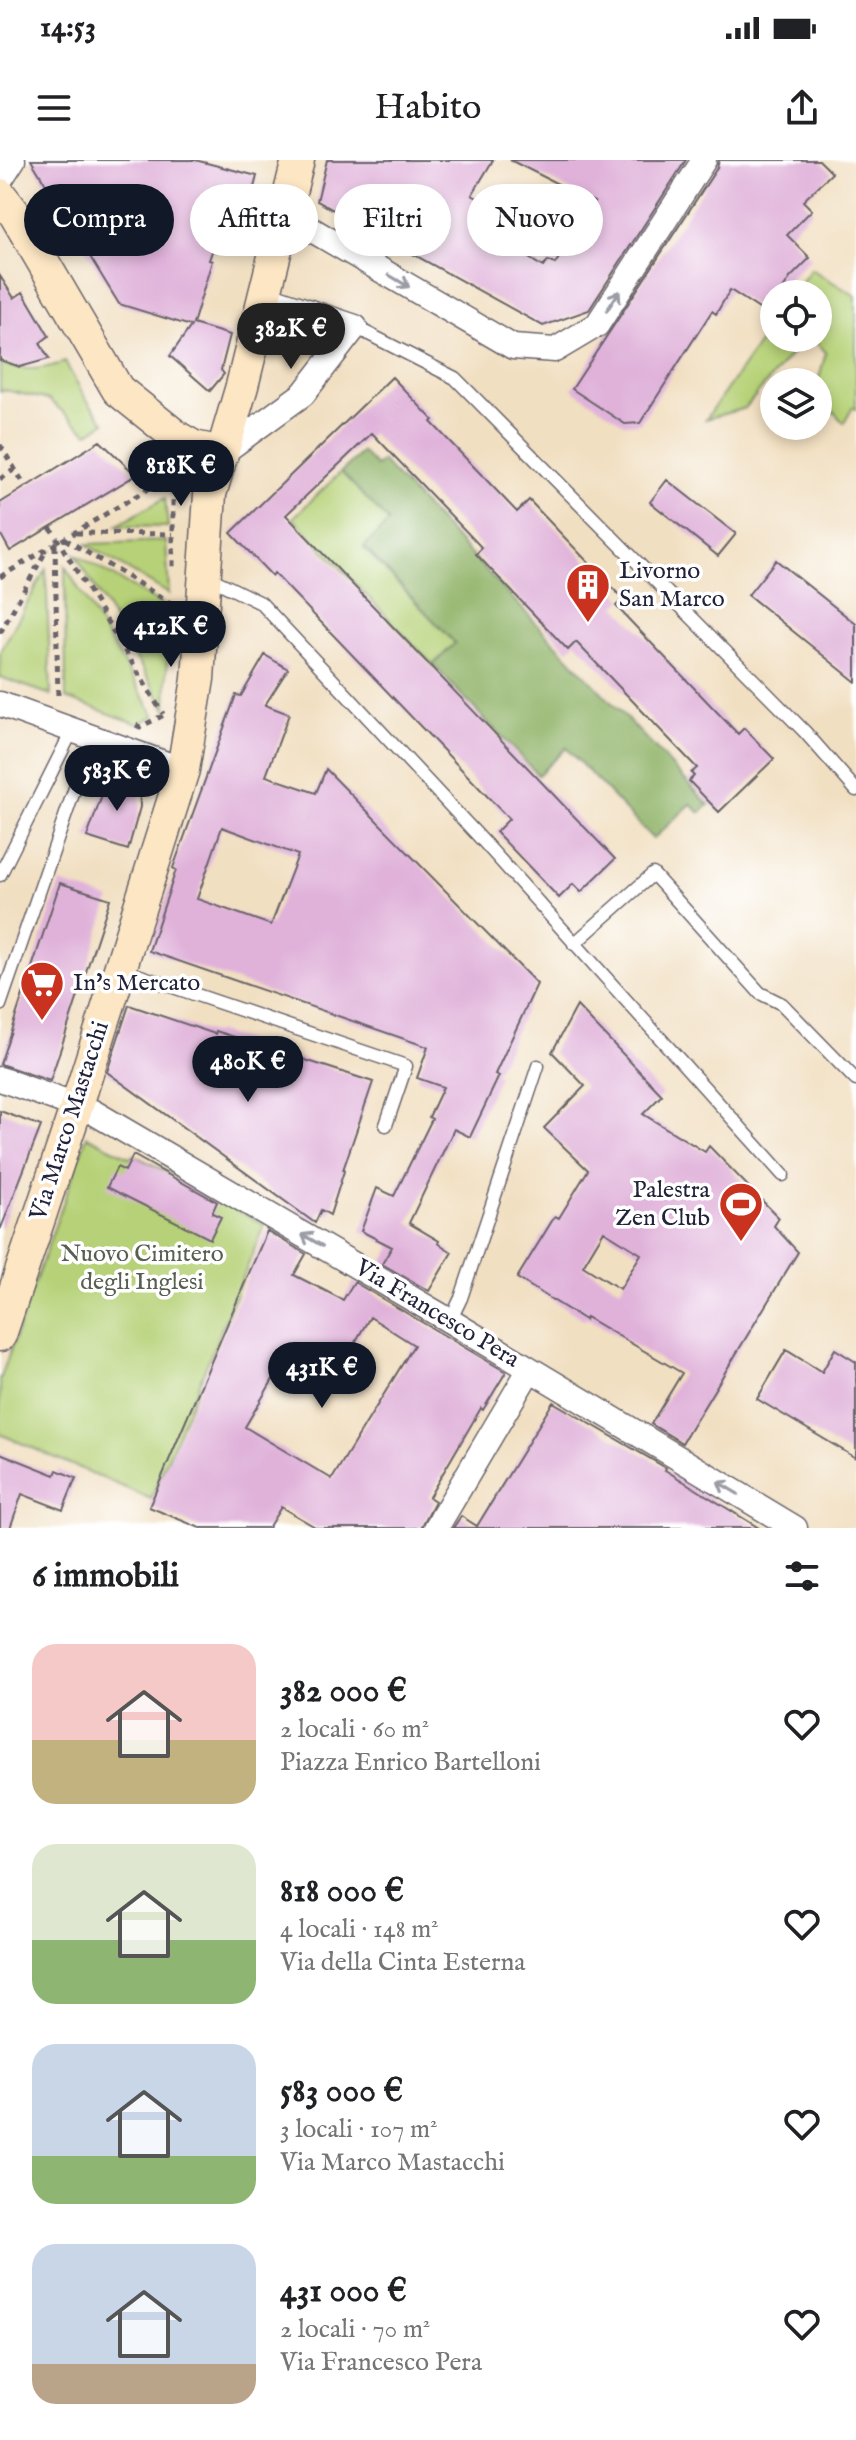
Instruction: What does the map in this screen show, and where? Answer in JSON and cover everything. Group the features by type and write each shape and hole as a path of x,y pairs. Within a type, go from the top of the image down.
{"street":[{"path":"0,180 13,160"},
{"name":"Via Marco Mastacchi","path":"291,184 298,160"},
{"path":"318,233 513,347 555,350 597,325 704,160"},
{"path":"0,195 15,214 118,390 194,447 222,453 303,394 355,327 262,296"},
{"name":"Via Marco Mastacchi","path":"0,1335 6,1300 77,1105 183,770 198,679 189,576 242,386 272,256"},
{"path":"0,704 183,770"},
{"name":"Via Francesco Pera","path":"0,1079 93,1112 795,1528"},
{"path":"436,1528 530,1369"}],"lane":[{"path":"355,327 455,378 805,732 856,790"},
{"path":"189,576 261,603 484,842 783,1175"},
{"path":"0,875 72,731"},
{"path":"0,1005 75,788 96,739"},
{"path":"574,944 653,874 760,993 782,1004 856,1080"},
{"path":"120,969 406,1066 386,1125"},
{"path":"450,1321 461,1298 538,1066"}],"path":[{"path":"0,445 26,487"},
{"path":"0,479 15,469"},
{"path":"0,577 161,481 173,484 173,534 189,576"},
{"path":"52,529 166,713 140,727 126,722"},
{"path":"75,533 173,534"},
{"path":"60,542 174,605"},
{"path":"58,700 60,542"},
{"path":"0,633 47,549"},
{"path":"173,619 174,591"},
{"path":"44,695 72,704"}],"green space":[{"path":"811,269 829,280 803,280"},
{"path":"832,282 856,296 856,409 853,407 844,423 832,410 832,368 822,368 826,352 832,352"},
{"path":"760,342 760,352 793,352 779,368 760,368 760,390 745,408 706,419"},
{"path":"65,362 86,399 105,422 88,433 49,400 0,391 0,363 32,369"},
{"path":"362,452 376,466 382,461 709,805 700,813 691,804 653,839 566,748 538,775 433,665 455,643 364,547 389,522 341,472"},
{"path":"341,472 390,522 364,548 456,644 433,665 293,518"},
{"path":"165,498 168,527 116,526"},
{"path":"166,541 169,594 86,544"},
{"path":"75,554 169,609 166,709"},
{"path":"65,566 155,716 138,724 66,698"},
{"path":"46,569 51,695 0,677 0,652"},
{"name":"Nuovo Cimitero degli Inglesi","path":"87,1136 220,1197 218,1201 265,1224 151,1499 0,1434 0,1380"}],"building":[{"path":"31,160 195,160 257,176 255,184 190,184 190,256 210,256 209,260 212,261 193,324 230,335 221,370 224,374 210,391 170,356 191,326 119,304 90,256 174,256 174,184 46,184"},
{"path":"327,160 493,160 479,184 467,184 467,256 526,256 543,267 548,261 555,264 560,256 603,256 603,184 558,184 510,160 686,160 589,310 543,326 416,256 451,256 451,184 334,184 334,210 318,202"},
{"path":"719,160 819,160 832,173 803,201 812,210 787,235 810,258 789,280 760,280 760,309 730,290 716,314 712,311 640,423 625,424 572,389 717,168"},
{"path":"0,276 14,298 23,292 49,336 40,343 49,359 20,367 0,360"},
{"name":"Livorno San Marco","path":"392,377 517,512 529,500 623,599 616,606 738,734 744,728 774,759 719,812 689,781 694,776 691,773 697,768 576,642 568,650 476,554 482,548 372,433 286,515 615,859 581,892 573,884 559,898 496,832 509,819 274,573 272,576 231,533"},
{"path":"100,441 136,475 10,551 0,533 0,503"},
{"path":"667,480 736,534 718,556 650,502"},
{"path":"776,560 856,624 856,682 748,595"},
{"path":"265,655 288,669 265,705 289,714 266,776 316,793 326,769 537,984 470,1137 454,1129 409,1223 452,1252 429,1291 382,1264 392,1247 361,1231 377,1188 394,1196 432,1119 429,1117 443,1087 417,1078 428,1047 149,951 176,870 173,868 236,695 241,696","holes":["222,827 298,855 271,925 197,899"]},
{"path":"108,779 139,780 140,807 128,850 87,837"},
{"name":"In's Mercato","path":"60,883 110,899 50,1081 0,1064"},
{"path":"129,1005 373,1082 330,1215 321,1210 315,1223 107,1072"},
{"path":"577,1006 662,1095 643,1114 705,1152 709,1146 779,1218 774,1226 798,1252 682,1443 651,1424 682,1373 586,1317 585,1320 517,1278 588,1170 544,1128 585,1086 552,1052","holes":["604,1231 641,1254 620,1289 583,1266"]},
{"path":"0,1111 41,1126 1,1228 0,1227"},
{"path":"133,1155 217,1202 212,1213 221,1217 210,1239 107,1187 117,1167 125,1171"},
{"path":"267,1231 306,1254 294,1275 343,1300 354,1282 506,1372 483,1410 481,1408 429,1497 435,1501 421,1528 317,1528 281,1507 268,1528 200,1528 149,1507","holes":["370,1317 414,1345 332,1479 245,1427 285,1359 330,1385"]},
{"path":"835,1349 856,1362 856,1458 757,1399 786,1350 822,1372"},
{"path":"553,1402 666,1468 759,1528 453,1528 461,1516 477,1526"},
{"path":"0,1453 55,1475 57,1470 76,1478 63,1510 22,1494 10,1528 0,1528"}],"place":[{"name":"Livorno San Marco","path":"588,624"},
{"name":"In's Mercato","path":"42,1022"},
{"name":"Palestra Zen Club","path":"741,1243"}]}
